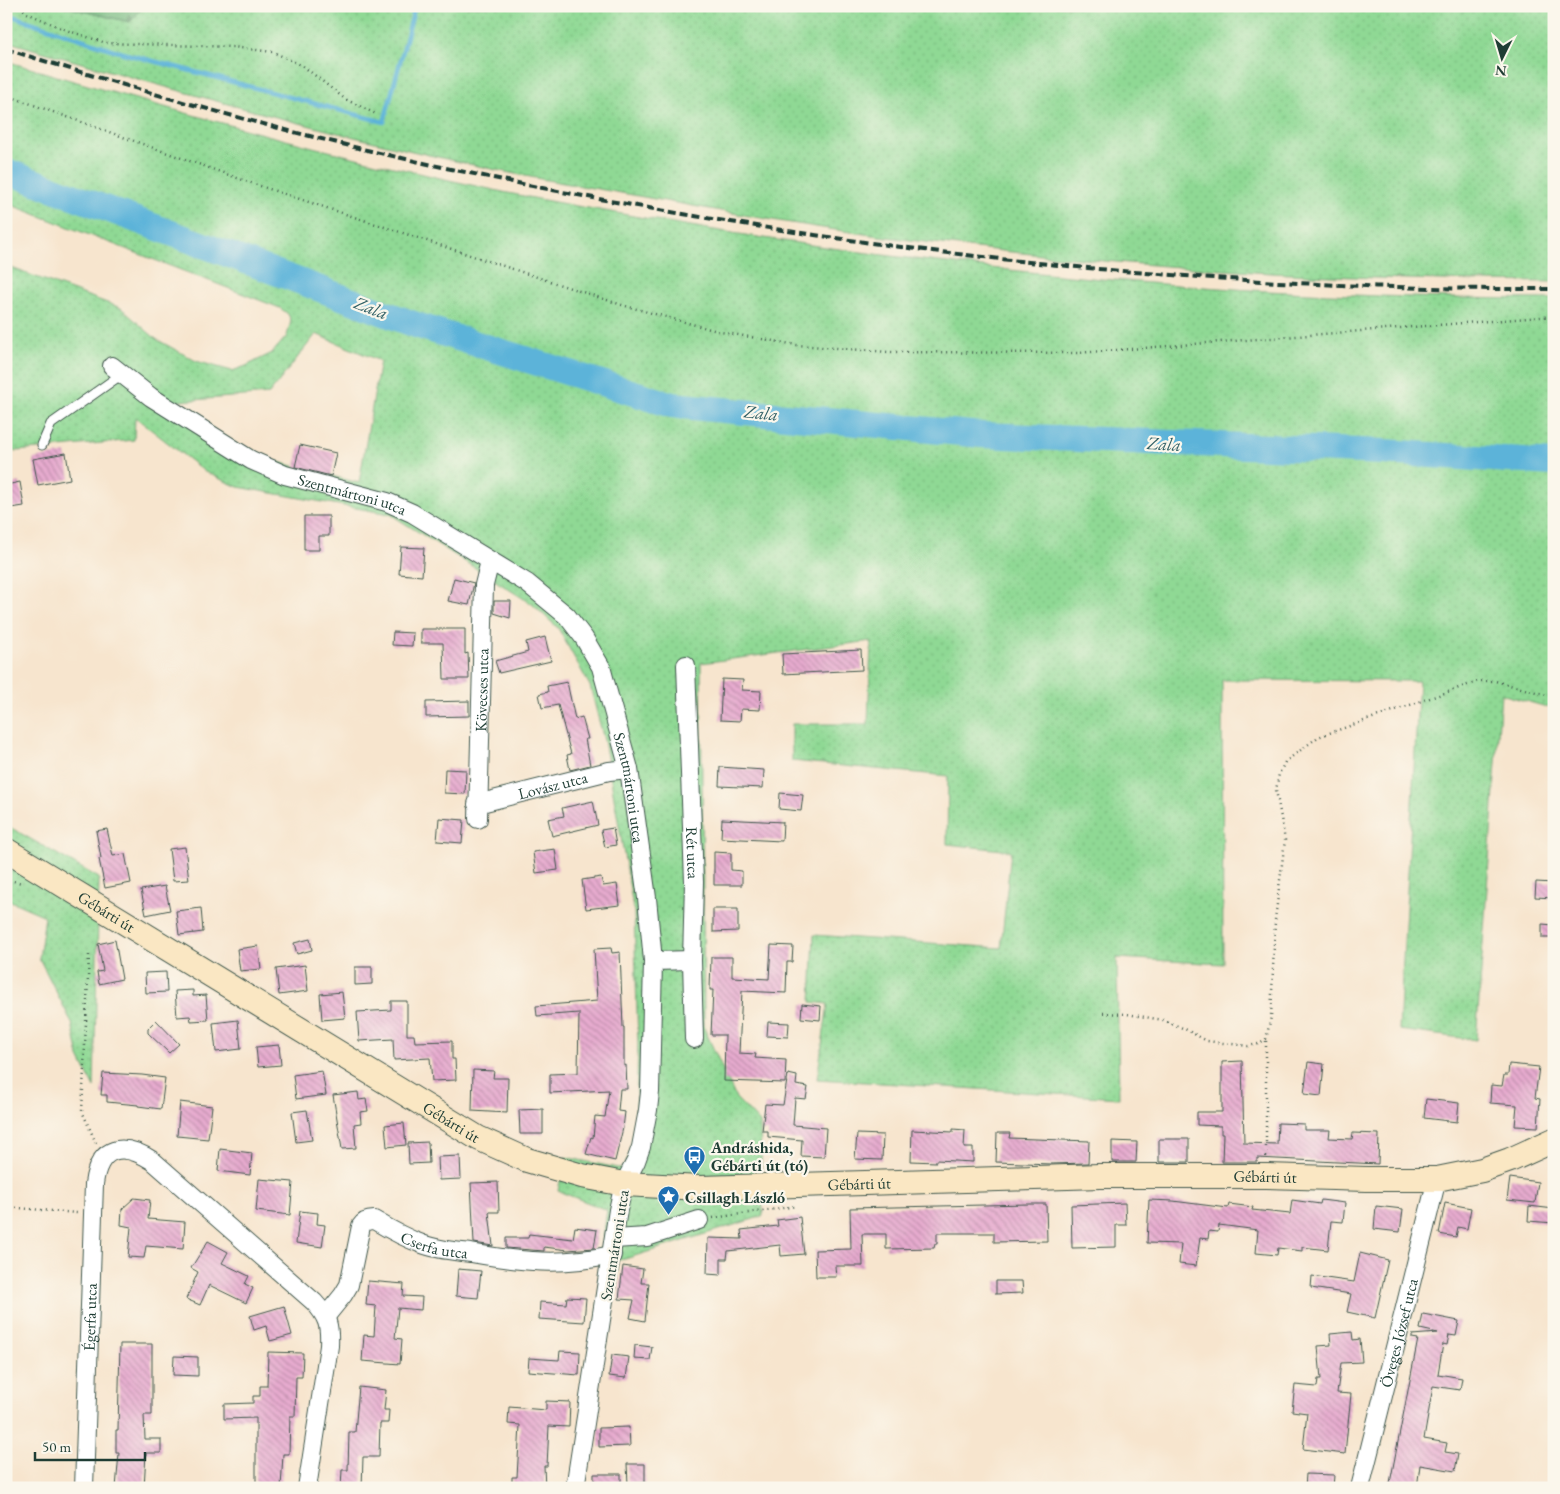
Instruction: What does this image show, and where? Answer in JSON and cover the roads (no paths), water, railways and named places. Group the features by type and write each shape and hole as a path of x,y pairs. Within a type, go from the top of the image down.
{"main road":[{"name":"Gébárti út","path":"6,850 478,1138 540,1164 582,1176 624,1184 700,1188 1100,1176 1437,1179 1482,1170 1510,1160 1554,1140"}],"street":[{"name":"Szentmártoni utca","path":"117,370 151,397 251,460 285,475 387,502 412,513 527,583 567,616 584,638 601,667 628,769 647,898 652,961 650,1092 641,1147 624,1184 575,1488"},
{"name":"Kövecses utca","path":"477,812 484,585 490,561"},
{"name":"Rét utca","path":"686,665 694,882 692,960 694,1039"},
{"name":"Lovász utca","path":"477,812 608,772 628,769"},
{"path":"652,961 692,960"},
{"name":"Égerfa utca","path":"84,1488 95,1173 107,1155 117,1149 133,1150 153,1161 314,1302 326,1316"},
{"name":"Öveges József utca","path":"1360,1488 1437,1179"},
{"name":"Cserfa utca","path":"326,1316 349,1285 361,1226 363,1222 368,1220 374,1220 405,1237 433,1247 497,1258 555,1263 577,1261 613,1247"},
{"path":"613,1247 699,1220"},
{"path":"307,1488 329,1346 329,1328 326,1316"}],"lane":[{"path":"42,445 51,424 117,370"}],"waterway":[{"path":"6,14 123,53 384,122 415,6"},
{"name":"Zala","path":"6,171 416,325 672,405 982,435 1384,452 1554,463"}],"railway":[{"path":"6,49 188,103 371,151 549,189 728,222 907,248 1146,273 1262,281 1379,286 1554,289"}],"place":[{"name":"Andráshida, Gébárti út (tó)","path":"695,1175"},
{"name":"Csillagh László","path":"669,1216"}]}
